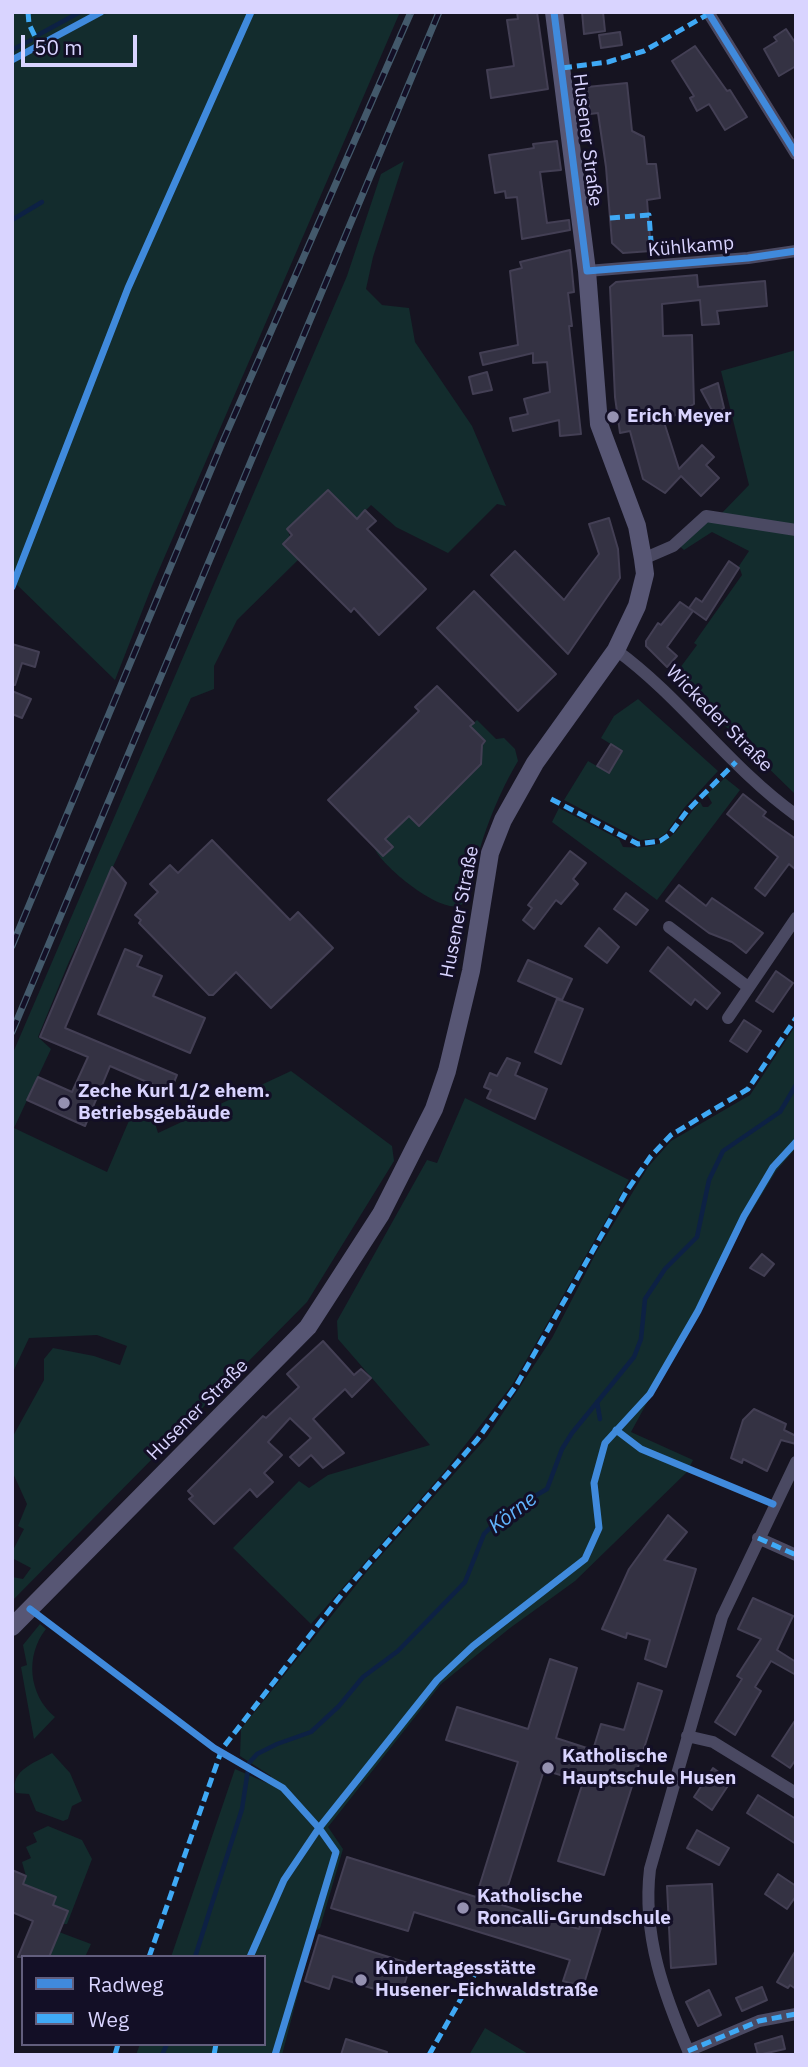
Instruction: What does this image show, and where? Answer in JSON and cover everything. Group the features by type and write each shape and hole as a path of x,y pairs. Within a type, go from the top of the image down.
{"street":[{"name":"Husener Straße","path":"12,1627 309,1327 381,1214 434,1109 447,1071 471,971 490,853 503,820 536,763 616,650 642,590 643,559 637,526 599,424 587,271 554,12"},
{"path":"708,12 796,154"},
{"name":"Kühlkamp","path":"587,271 796,251"},
{"path":"643,559 673,546 706,516 796,530"},
{"name":"Wickeder Straße","path":"616,650 685,709 757,784 796,815"},
{"path":"728,1018 796,918"},
{"path":"669,928 748,988"},
{"path":"796,1462 722,1617 650,1868 647,1895 653,1949 665,1997 689,2053 759,2021 796,2014"},
{"path":"758,1538 796,1555"},
{"path":"687,1736 713,1742 796,1793"}],"green space":[{"path":"12,12 400,12 152,586 115,680 12,580"},
{"path":"404,161 373,257 366,289 382,305 409,308 415,342 472,426 506,506 497,504 448,553 396,527 371,505 357,519 328,490 287,529 299,559 237,620 214,666 214,689 191,698 68,964 38,1037 51,1049 14,1128 107,1172 131,1116 153,1116 158,1133 291,1071 392,1146 394,1161 307,1302 12,1601 12,1577 23,1579 31,1568 14,1559 12,1552 24,1529 18,1526 27,1504 12,1471 12,1438 44,1380 44,1359 53,1348 94,1356 120,1365 127,1346 97,1335 29,1338 12,1374 12,1055 347,276 381,174"},
{"path":"796,350 796,528 720,515 749,485 721,371"},
{"path":"705,519 796,533 796,795 674,676 742,575 739,566 749,551 712,532 684,550 677,544"},
{"path":"638,699 718,771 684,808 666,833 659,838 640,840 564,800 588,761 609,773 622,751 601,738 614,716"},
{"path":"477,720 496,739 504,738 515,749 518,761 487,828 468,900 458,906 449,906 411,886 388,866 375,849 409,816 419,825 481,764 482,745 485,741 470,726"},
{"path":"725,778 740,790 657,900 552,822 559,808 619,839 623,847 652,846 676,832 700,802 703,807 708,807 712,803 707,794"},
{"path":"796,1025 796,1148 776,1171 748,1217 631,1432 693,1460 687,1472 575,1581 510,1628 441,1684 328,1827 343,1849 320,1928 314,1932 282,2055 136,2055 139,2046 266,2046 266,1955 172,1955 235,1769 267,1783 271,1776 240,1756 241,1729 369,1569 487,1437 552,1338 597,1251 648,1167 671,1141 750,1095"},
{"path":"465,1098 629,1180 512,1385 444,1472 311,1624 233,1548 299,1481 309,1488 328,1475 430,1445 338,1339 337,1321 427,1160 437,1163"},
{"path":"40,1624 46,1629 35,1651 32,1674 39,1698 55,1717 34,1739 21,1667 27,1665 23,1645"},
{"path":"52,1753 70,1773 82,1801 72,1806 68,1819 63,1821 36,1811 29,1794 16,1793 16,1778 20,1772"},
{"path":"48,1826 82,1840 92,1859 67,1924 63,1924 68,1911 52,1908 56,1897 23,1884 26,1876 22,1862 31,1858 26,1847 37,1842 33,1833"},
{"path":"59,1932 91,1944 86,1955 50,1955"},
{"path":"485,2028 530,2055 469,2055"}],"building":[{"path":"517,12 537,12 548,89 491,98 487,70 514,66 507,20 518,19"},
{"path":"582,12 603,12 605,31 584,34"},
{"path":"786,29 796,44 796,66 779,76 764,49 777,41 774,37"},
{"path":"620,32 622,45 601,48 599,35"},
{"path":"695,46 727,91 730,90 747,117 725,130 709,104 697,111 690,98 694,96 672,61"},
{"path":"627,83 632,131 644,137 647,164 656,164 660,198 647,200 651,251 623,253 612,243 606,167 598,113 590,114 587,87"},
{"path":"557,141 561,170 540,172 547,223 569,220 570,230 522,239 517,197 506,198 505,191 495,193 489,155 534,148 533,144"},
{"path":"570,250 574,292 568,293 572,326 569,326 581,434 560,436 559,420 513,431 510,418 528,414 524,399 550,392 547,362 533,363 533,353 483,365 480,353 518,345 510,271 522,268 520,262"},
{"path":"697,275 698,287 765,281 767,306 717,311 719,324 702,325 700,300 662,304 663,336 692,335 694,404 664,422 679,469 702,445 714,457 706,465 719,478 701,496 681,476 665,493 643,479 630,431 620,433 615,397 610,287 616,282"},
{"path":"487,372 492,390 473,394 469,377"},
{"path":"718,383 724,408 714,414 701,390"},
{"path":"328,490 357,519 365,510 376,521 367,529 426,589 379,635 354,608 351,612 283,544 292,535 287,529"},
{"path":"609,518 618,549 620,578 568,654 491,575 515,551 564,600 599,554 589,524"},
{"path":"729,561 739,568 706,620 689,608 696,598 702,602"},
{"path":"474,591 556,674 518,711 437,628"},
{"path":"680,602 693,611 667,647 677,656 667,667 646,646 646,641 658,623 661,625"},
{"path":"12,644 39,652 35,667 22,663 15,685 12,685"},
{"path":"437,686 474,723 470,726 485,741 482,745 481,764 419,826 409,816 385,839 393,847 383,856 328,800 419,711 415,707"},
{"path":"12,691 31,699 22,718 12,714"},
{"path":"611,744 622,751 609,773 597,766"},
{"path":"743,794 766,812 763,816 796,839 796,870 789,864 765,896 755,888 778,857 727,814"},
{"path":"212,840 290,920 298,912 333,948 271,1008 236,972 213,995 209,995 139,923 141,920 135,915 158,892 150,884 170,865 178,873"},
{"path":"570,851 586,863 573,879 578,884 561,904 556,900 534,929 523,920 532,908 528,905"},
{"path":"112,867 126,883 65,1028 177,1075 170,1092 110,1066 85,1126 27,1100 38,1077 72,1092 88,1057 40,1037"},
{"path":"679,885 706,906 712,898 763,933 746,953 732,942 709,933 666,901"},
{"path":"626,893 648,910 636,925 614,909"},
{"path":"599,928 619,947 607,963 585,946"},
{"path":"668,947 720,993 707,1009 695,999 691,1005 650,971"},
{"path":"125,949 142,956 137,966 162,976 153,996 205,1018 190,1053 98,1014"},
{"path":"528,960 572,979 562,1000 518,981"},
{"path":"776,971 793,983 773,1012 756,1001"},
{"path":"557,999 583,1009 561,1064 535,1052"},
{"path":"744,1020 761,1031 747,1052 730,1041"},
{"path":"507,1058 520,1063 515,1075 547,1089 535,1119 487,1098 491,1090 484,1087 490,1073 497,1076"},
{"path":"762,1254 774,1264 764,1276 750,1268"},
{"path":"323,1341 354,1375 361,1369 371,1378 352,1397 345,1389 313,1419 344,1453 323,1468 311,1455 299,1466 290,1457 311,1438 290,1418 268,1442 282,1455 264,1473 273,1482 257,1497 250,1489 214,1524 189,1499 193,1496 188,1491 263,1416 266,1418 299,1387 287,1374"},
{"path":"754,1409 786,1424 784,1430 796,1436 796,1444 781,1440 767,1471 743,1459 742,1463 731,1458 743,1420"},
{"path":"668,1515 687,1532 664,1560 696,1569 666,1667 645,1659 650,1640 627,1633 626,1638 602,1629 629,1569"},
{"path":"753,1598 793,1616 777,1650 796,1662 796,1675 771,1661 755,1687 761,1691 735,1735 715,1722 742,1679 737,1676 761,1639 738,1629"},
{"path":"550,1659 577,1668 556,1738 593,1750 601,1724 624,1730 638,1683 662,1691 604,1875 558,1861 583,1782 544,1770 502,1905 579,1929 581,1922 601,1928 583,1987 563,1981 570,1960 414,1912 408,1931 331,1908 347,1857 476,1897 518,1762 446,1740 457,1707 528,1729"},
{"path":"796,1719 796,1759 790,1768 772,1756"},
{"path":"713,1768 731,1781 712,1810 694,1797"},
{"path":"758,1795 796,1819 796,1844 747,1813"},
{"path":"697,1830 729,1848 719,1865 687,1848"},
{"path":"12,1870 26,1876 23,1884 56,1897 53,1905 68,1911 50,1955 18,1957 33,1921 12,1912"},
{"path":"778,1874 796,1886 796,1896 787,1909 765,1894"},
{"path":"712,1884 716,1964 671,1968 667,1886"},
{"path":"319,1935 411,1964 400,1997 333,1976 329,1989 305,1981"},
{"path":"796,1950 796,1989 777,1982"},
{"path":"762,1987 767,2000 742,2011 736,1998"},
{"path":"709,1990 721,2015 698,2026 686,2002"},
{"path":"782,2036 785,2049 758,2055 755,2044"},
{"path":"346,2039 387,2052 386,2055 341,2055"}],"waterway":[{"path":"38,35 80,12"},
{"path":"12,50 31,40"},
{"path":"12,220 42,202"},
{"name":"Körne","path":"196,1955 242,1809 249,1763 257,1754 311,1732 339,1706 363,1677 398,1651 465,1582 484,1534 504,1514 547,1489 562,1449 572,1433 634,1357 641,1339 645,1299 665,1269 697,1237 709,1180 723,1151 780,1112 796,1085"},
{"path":"597,1402 600,1419"},
{"name":"Körne","path":"162,2055 166,2046"}],"railway":[{"path":"12,946 223,441 411,12"},
{"path":"12,1032 439,12"}],"marked path":[{"path":"28,12 29,24 39,45"},
{"path":"562,68 608,62 644,51 712,12"},
{"path":"610,218 649,215 652,254"},
{"path":"551,799 638,844 660,841 669,835 687,811 736,762"},
{"path":"150,1955 222,1749 342,1594 477,1440 516,1386 626,1192 651,1156 671,1135 748,1089 796,1018"},
{"path":"758,1538 796,1555"},
{"path":"429,2055 475,1974"},
{"path":"688,2051 759,2021 796,2014"},
{"path":"115,2055 117,2046"},
{"path":"214,2055 216,2046"}],"cycle path":[{"path":"12,60 101,12"},
{"path":"12,587 128,288 251,12"},
{"path":"554,12 587,271 748,258 796,251"},
{"path":"708,12 796,154"},
{"path":"251,1955 284,1880 319,1828 437,1680 473,1646 585,1559 599,1528 594,1483 605,1443 650,1394 698,1311 744,1216 773,1167 796,1142"},
{"path":"616,1430 641,1449 773,1504"},
{"path":"30,1609 214,1748 283,1788 319,1828 336,1852 275,2055"}],"place":[{"name":"Erich Meyer","path":"613,417"},
{"name":"Zeche Kurl 1/2 ehem. Betriebsgebäude","path":"64,1103"},
{"name":"Katholische Hauptschule Husen","path":"548,1768"},
{"name":"Katholische Roncalli-Grundschule","path":"463,1908"},
{"name":"Kindertagesstätte Husener-Eichwaldstraße","path":"361,1980"}]}
